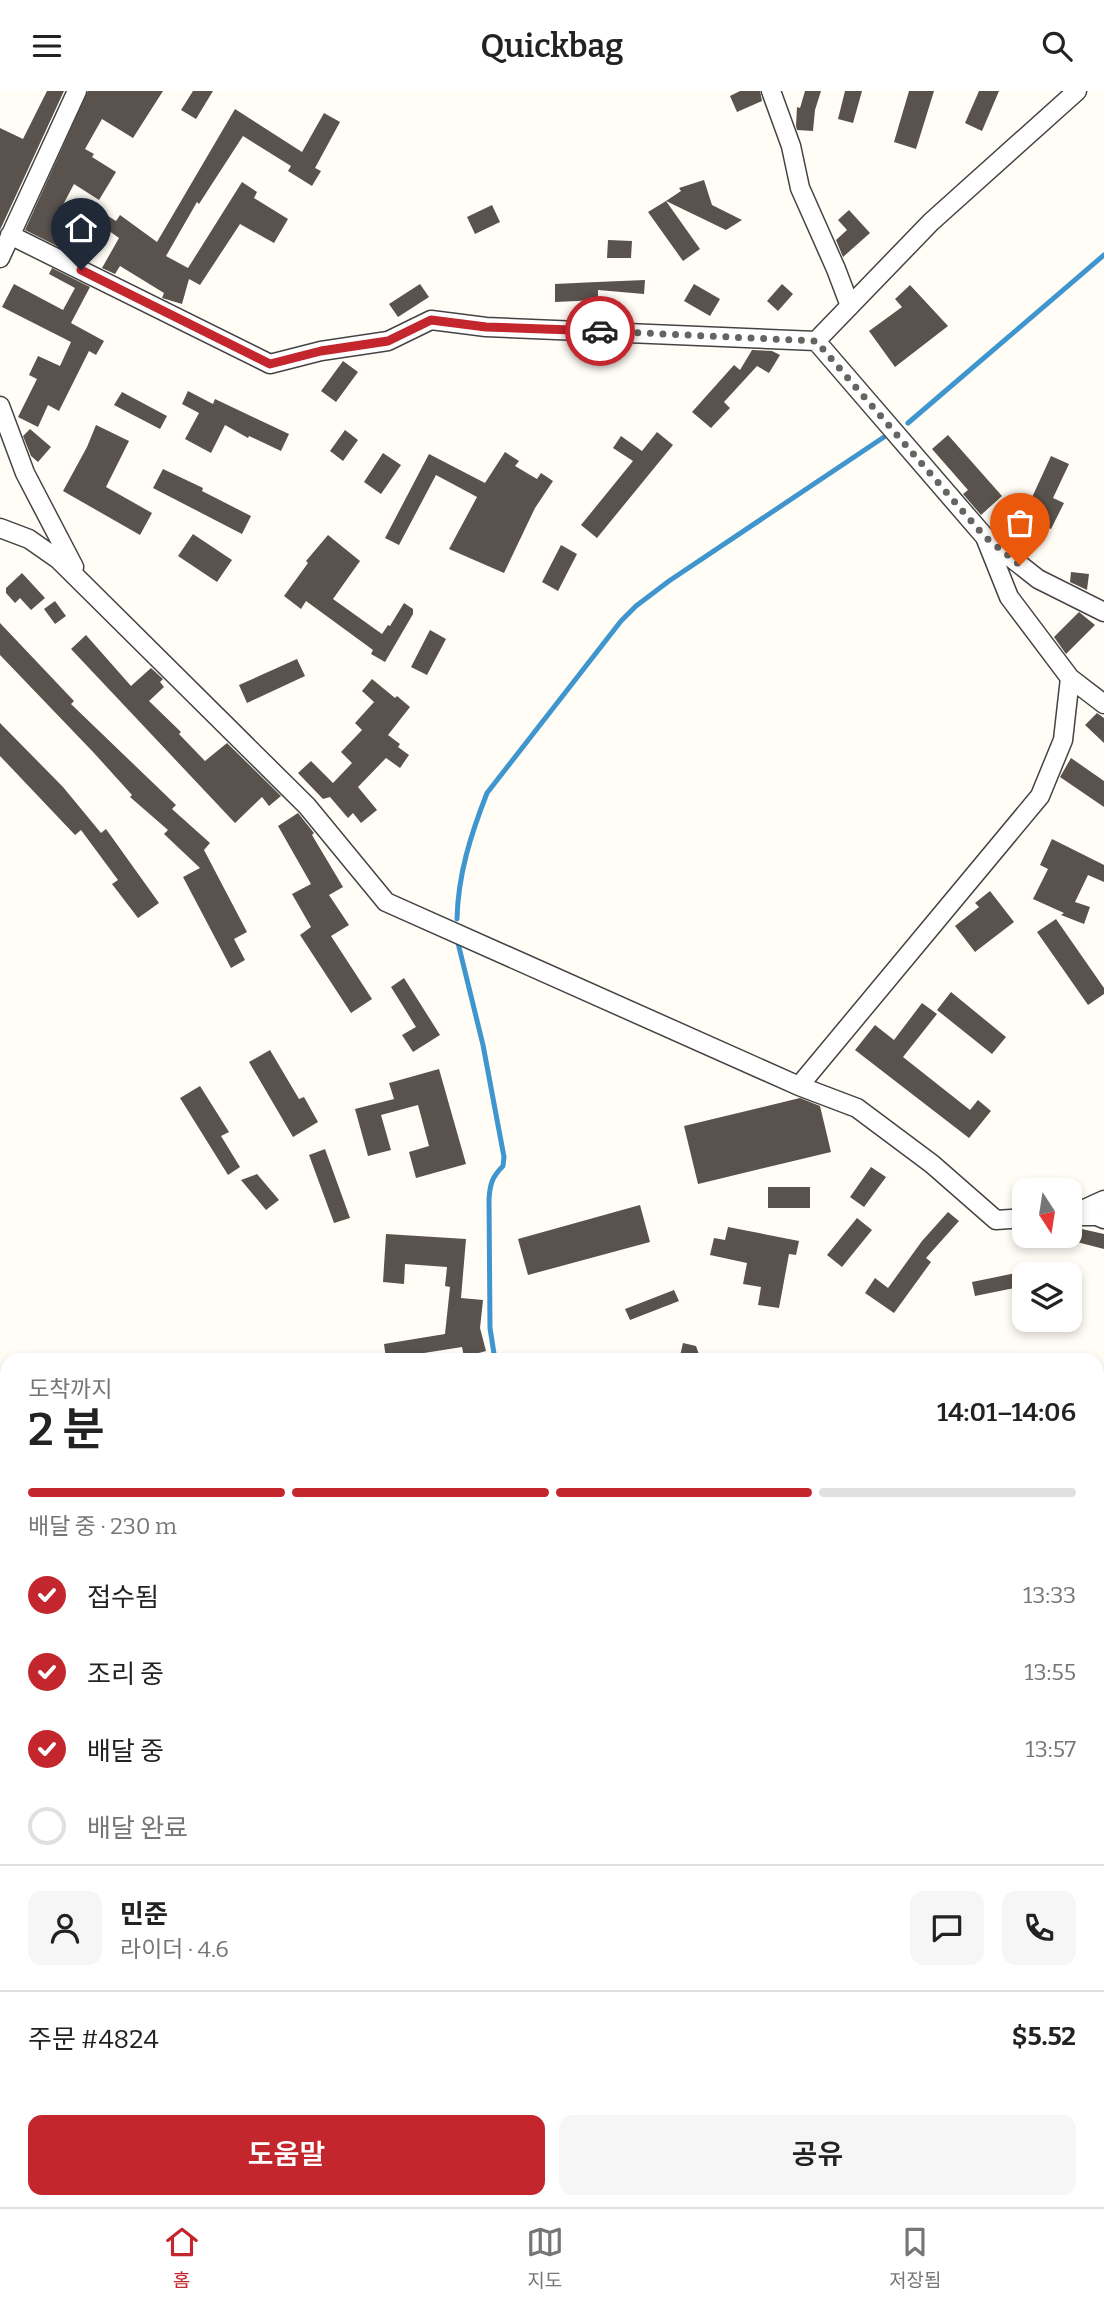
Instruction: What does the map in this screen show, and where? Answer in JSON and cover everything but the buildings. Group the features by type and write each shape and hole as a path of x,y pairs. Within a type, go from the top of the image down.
{"street":[{"path":"0,258 77,91"},
{"path":"771,91 791,146 800,188 850,306"},
{"path":"816,341 931,222 1077,91"},
{"path":"10,235 270,364 321,351 388,341 431,320 486,327 816,341 985,537 1038,579 1104,612"},
{"path":"0,406 25,473 82,583"},
{"path":"0,528 29,539 59,560 307,806 386,902 799,1086 857,1108 932,1164 996,1220 1012,1219"},
{"path":"985,537 1009,597 1070,678 1104,704"},
{"path":"799,1086 1040,796 1063,740 1070,678"},
{"path":"1082,1210 1104,1200"},
{"path":"1082,1216 1104,1219"}],"waterway":[{"path":"908,423 1104,255"},
{"path":"457,919 466,855 487,793 621,621 669,581 890,433"},
{"path":"458,943 483,1045 504,1157 503,1166 492,1181 489,1199 490,1328 494,1353"}],"way so far":[{"path":"600,331 816,341 985,537 1020,565"}],"route":[{"path":"81,270 270,364 321,351 388,341 431,320 486,327 600,331"}]}
